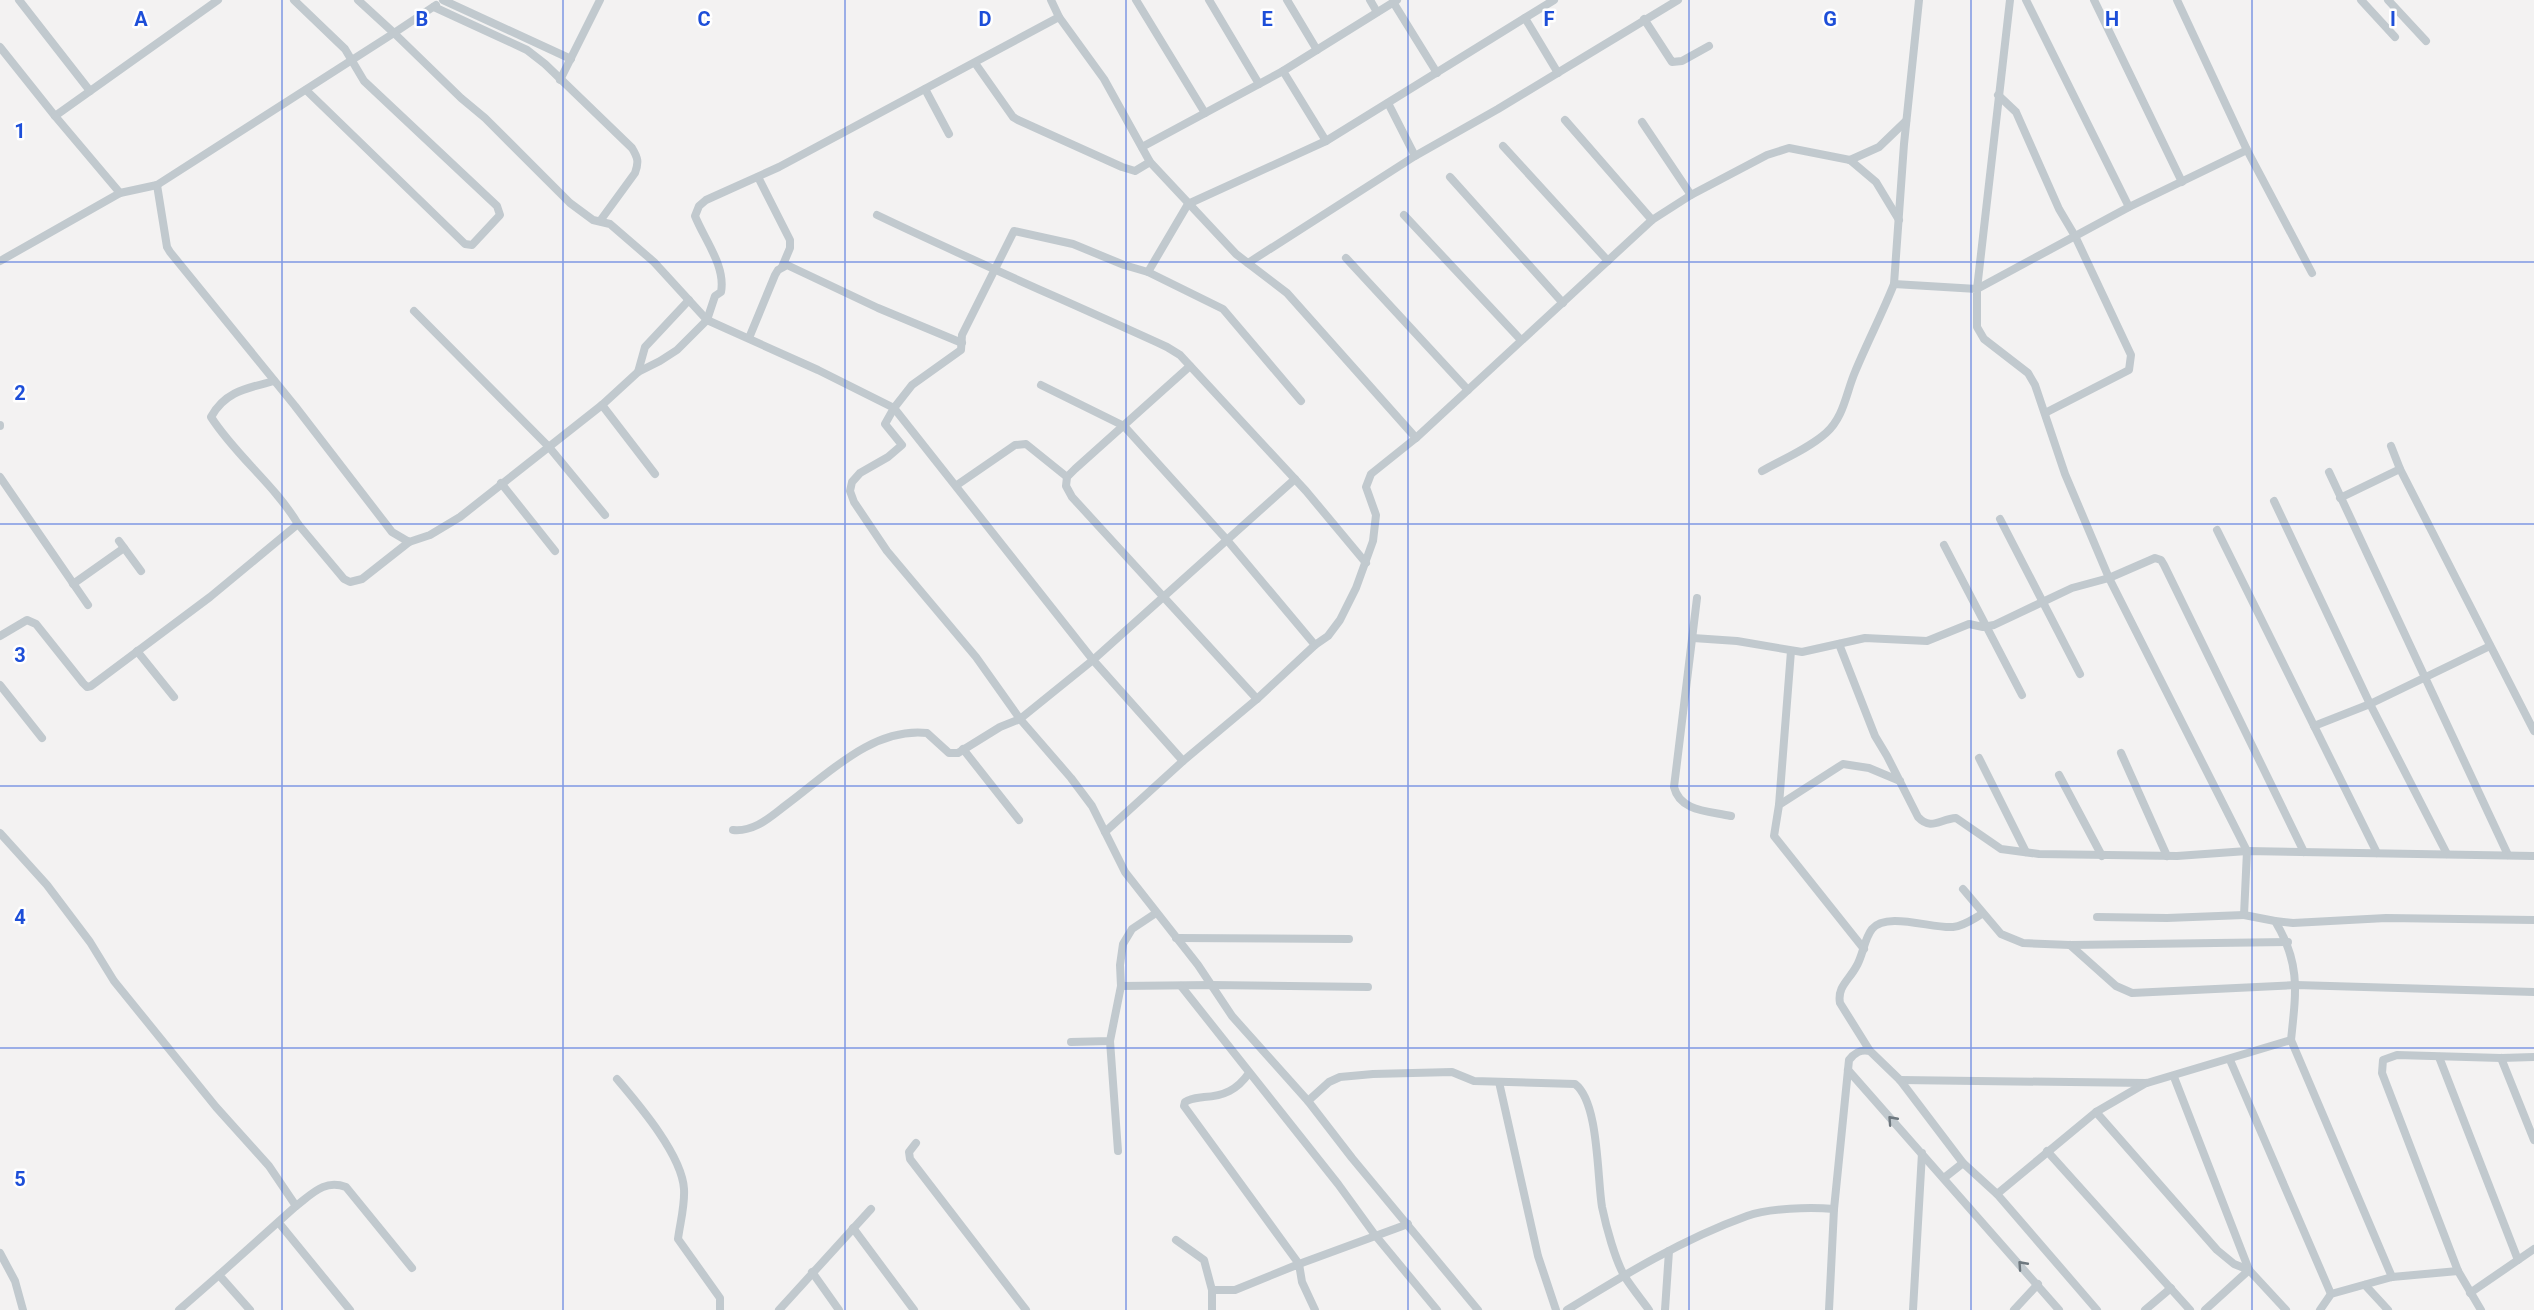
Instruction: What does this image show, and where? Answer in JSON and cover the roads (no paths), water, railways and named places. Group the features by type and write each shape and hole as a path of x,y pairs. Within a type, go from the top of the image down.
{"street":[{"path":"19,0 90,91"},
{"path":"55,116 218,0"},
{"path":"294,0 336,39 354,60 364,81 500,210 497,219 472,245 461,242 306,90"},
{"path":"358,0 485,118 570,203 592,220 610,224 654,262 707,320 894,408 1093,660 1183,761"},
{"path":"0,261 120,193 157,186 444,0 571,59"},
{"path":"560,80 600,0"},
{"path":"1051,0 1059,17 1104,79 1150,162 1177,188 1188,204 1236,254 1287,293 1416,438"},
{"path":"1136,0 1205,113"},
{"path":"1209,0 1259,84"},
{"path":"1287,0 1317,50"},
{"path":"1370,0 1377,12"},
{"path":"1148,272 1188,204 1326,141 1554,0"},
{"path":"1248,263 1415,156 1678,0"},
{"path":"1762,471 1817,439 1837,420 1845,405 1856,369 1894,284 1906,121 1919,0"},
{"path":"2010,0 1977,289 1977,327 1984,339 2028,373 2045,413 2065,474 2109,578 2247,851 2244,915"},
{"path":"2026,0 2129,207"},
{"path":"2094,0 2182,182"},
{"path":"2177,0 2247,150 2312,273"},
{"path":"2361,0 2394,37"},
{"path":"2388,0 2426,41"},
{"path":"1143,147 1283,71 1395,1 1437,73"},
{"path":"434,7 527,50 545,64 632,148 638,157 639,164 600,221"},
{"path":"274,381 234,392 215,410 212,417 228,439 284,501 298,524 339,573 350,582 362,579 409,542 430,535 460,517 602,405 638,372 660,362 677,350 707,320 715,296 721,291 723,282 711,249 695,216 699,206 706,200 758,177 1059,17"},
{"path":"1525,18 1558,73"},
{"path":"1644,19 1672,62 1682,61 1709,46"},
{"path":"0,47 120,193"},
{"path":"975,63 1013,117 1018,120 1135,171 1150,162"},
{"path":"1283,71 1326,141"},
{"path":"925,89 949,134"},
{"path":"1998,95 2016,112 2059,209 2075,236 2131,355 2132,362 2129,370 2045,413"},
{"path":"1388,103 1415,156"},
{"path":"1565,120 1652,220"},
{"path":"1850,160 1879,147 1906,121"},
{"path":"1642,122 1691,195"},
{"path":"1503,146 1608,261"},
{"path":"1105,832 1183,761 1328,636 1340,620 1366,563 1373,541 1376,515 1368,494 1368,480 1371,474 1416,438 1652,220 1691,195 1779,150 1800,149 1850,160 1876,182 1899,220"},
{"path":"1894,284 1977,289 2129,207 2247,150"},
{"path":"749,338 775,274 782,267 790,240 758,177"},
{"path":"1450,177 1563,303"},
{"path":"157,186 165,239 170,252 392,532 409,542"},
{"path":"877,215 993,271 1037,287 1167,347 1190,366 1295,479 1366,563"},
{"path":"1404,215 1521,340"},
{"path":"1301,402 1223,309 1148,272 1124,265 1073,244 1014,231 962,335 961,350 912,385 885,424 902,444 888,457 860,473 852,482 850,491 854,502 887,551 976,657 1020,719 1092,806 1125,872 1232,1016 1308,1101 1352,1158 1478,1310"},
{"path":"1346,258 1468,390"},
{"path":"782,267 791,266 878,308 962,343"},
{"path":"638,372 645,347 689,300"},
{"path":"414,311 549,447 605,515"},
{"path":"1190,366 1067,477 1066,486 1072,497 1257,699"},
{"path":"1041,385 1124,426 1227,540 1315,645"},
{"path":"602,405 655,474"},
{"path":"957,485 1015,445 1026,444 1067,477"},
{"path":"2391,446 2400,469 2534,731"},
{"path":"2340,498 2400,469"},
{"path":"2329,472 2508,855"},
{"path":"0,477 88,605"},
{"path":"733,830 741,831 762,824 857,753 881,740 927,733 949,753 958,753 1000,727 1020,719 1093,660 1295,479"},
{"path":"501,483 555,551"},
{"path":"2274,501 2370,704 2447,854"},
{"path":"2000,519 2080,674"},
{"path":"0,636 27,620 36,624 87,687 91,686 210,597 298,524"},
{"path":"2217,530 2377,853"},
{"path":"74,584 121,544 141,571"},
{"path":"1944,545 2022,695"},
{"path":"1693,639 1737,640 1802,652 1865,638 1927,641 1969,624 1988,627 2072,588 2109,578 2150,559 2161,560 2304,852"},
{"path":"1697,598 1674,787 1676,795 1688,806 1731,816"},
{"path":"1839,644 1871,729 1918,817 1924,824 1932,826 1948,818 1956,818 2001,849 2102,856 2167,856 2247,851 2534,856"},
{"path":"2314,726 2370,704 2490,646"},
{"path":"137,651 174,697"},
{"path":"1791,651 1779,805 1774,836 1864,949"},
{"path":"0,685 42,738"},
{"path":"963,749 1019,820"},
{"path":"2121,753 2167,856"},
{"path":"1979,758 2026,852"},
{"path":"1779,805 1843,764 1869,768 1900,781"},
{"path":"2059,775 2102,856"},
{"path":"0,833 47,885 90,942 114,981 216,1107 269,1167 296,1206"},
{"path":"1963,889 2001,934 2022,943 2070,945 2288,942"},
{"path":"1118,1151 1110,1041 1122,986 1120,966 1123,944 1132,929 1156,913"},
{"path":"1983,914 1956,927 1902,921 1879,924 1871,931 1858,964 1840,989 1838,996 1840,1003 1870,1051 1900,1080 1963,1163 1997,1194 2097,1310"},
{"path":"2097,917 2167,918 2244,915 2301,923 2386,918 2534,920"},
{"path":"2275,921 2288,942 2296,985 2291,1040 2392,1277"},
{"path":"1176,938 1349,939"},
{"path":"2070,945 2116,986 2132,993 2296,985 2534,992"},
{"path":"1122,986 1368,987"},
{"path":"1181,986 1338,1184 1375,1235 1437,1310"},
{"path":"1900,1080 2146,1083 2174,1077 2291,1040"},
{"path":"1071,1042 1110,1041"},
{"path":"1829,1310 1834,1209 1849,1060 1855,1053 1870,1051"},
{"path":"2481,1310 2458,1271 2381,1066 2390,1056 2534,1057"},
{"path":"2439,1057 2518,1260"},
{"path":"2500,1058 2534,1140"},
{"path":"2230,1060 2331,1294"},
{"path":"1848,1070 2059,1310"},
{"path":"1308,1101 1329,1082 1340,1077 1365,1075 1452,1072 1474,1081 1567,1082 1582,1089 1590,1108 1602,1208 1623,1275 1649,1310"},
{"path":"1249,1073 1233,1090 1217,1096 1190,1099 1185,1102 1184,1106 1299,1264 1302,1282 1315,1310"},
{"path":"2174,1077 2249,1269 2286,1310"},
{"path":"617,1079 650,1119 680,1172 684,1186 684,1201 679,1244 720,1298 720,1310"},
{"path":"1499,1082 1538,1256 1556,1310"},
{"path":"1997,1194 2096,1112 2146,1083"},
{"path":"2096,1112 2217,1250 2234,1264 2249,1269"},
{"path":"916,1143 909,1152 910,1159 1026,1310"},
{"path":"2047,1151 2190,1310"},
{"path":"1913,1310 1922,1153"},
{"path":"1944,1178 1963,1163"},
{"path":"179,1310 296,1206 327,1184 346,1187 412,1268"},
{"path":"1567,1310 1623,1275 1748,1215 1800,1208 1834,1209"},
{"path":"779,1310 871,1209"},
{"path":"279,1223 350,1310"},
{"path":"1212,1290 1235,1290 1408,1224"},
{"path":"853,1228 914,1310"},
{"path":"1176,1240 1204,1260 1212,1290 1212,1310"},
{"path":"2469,1293 2534,1249"},
{"path":"1665,1310 1669,1251"},
{"path":"0,1253 15,1281 23,1310"},
{"path":"2205,1310 2249,1269"},
{"path":"2320,1310 2331,1294 2392,1277 2458,1271"},
{"path":"812,1272 839,1310"},
{"path":"219,1275 250,1310"},
{"path":"2014,1310 2038,1284"},
{"path":"2365,1285 2388,1310"},
{"path":"2145,1310 2171,1288"}]}
